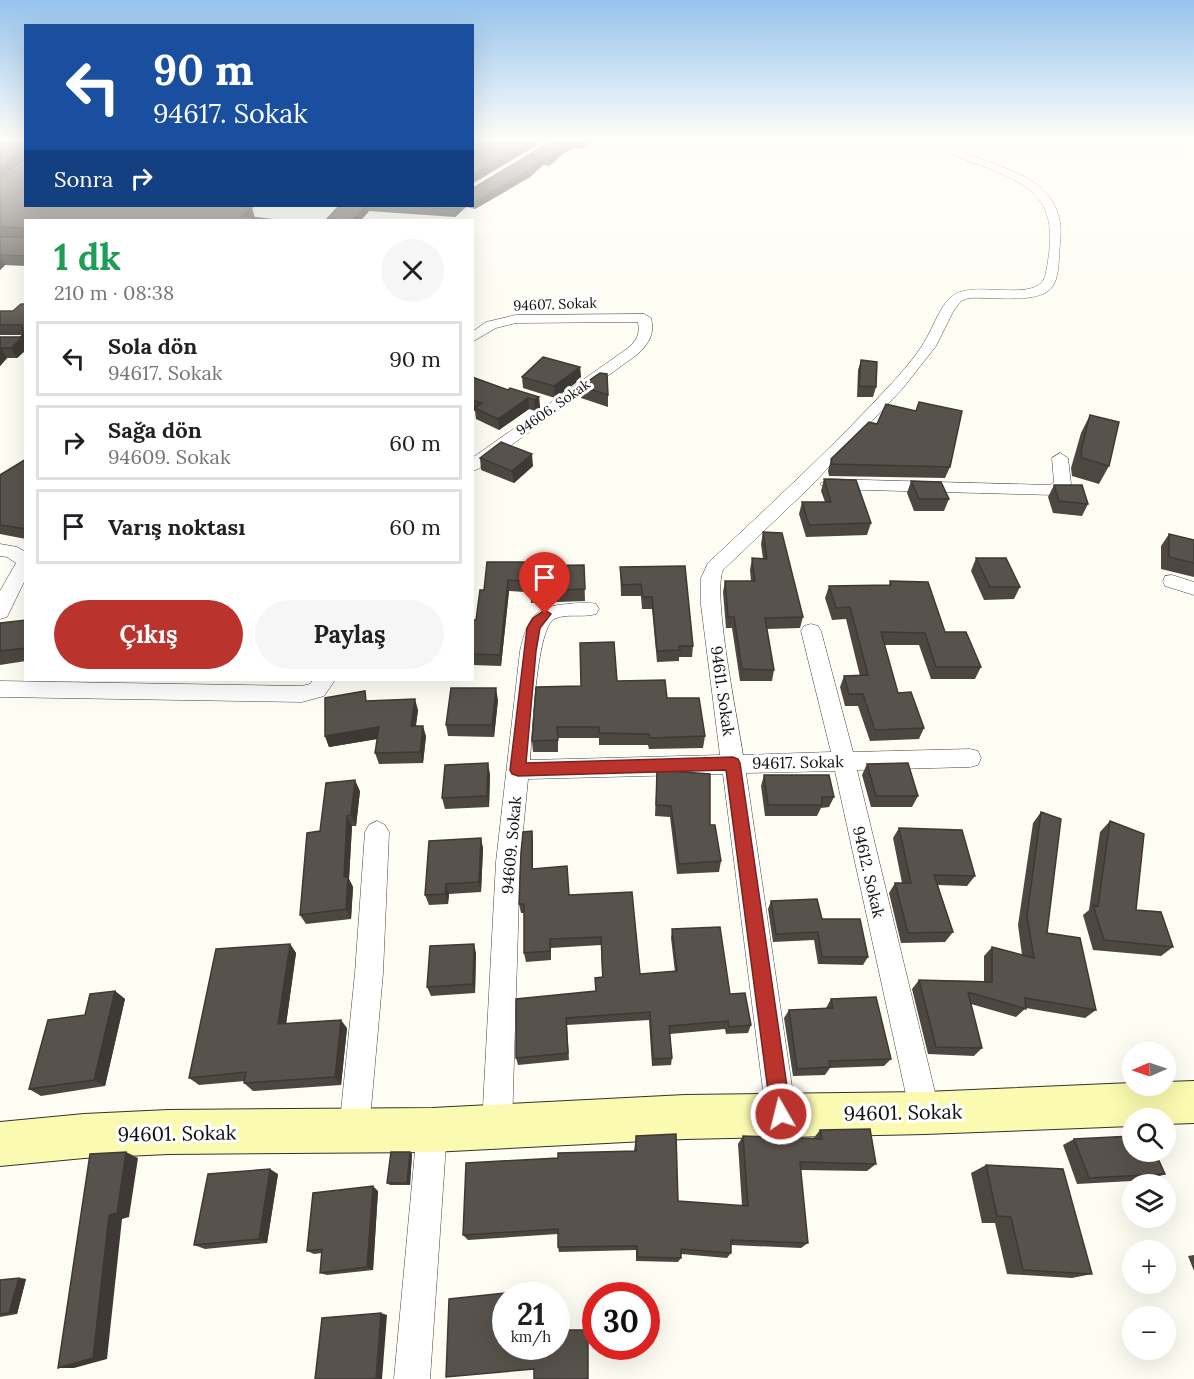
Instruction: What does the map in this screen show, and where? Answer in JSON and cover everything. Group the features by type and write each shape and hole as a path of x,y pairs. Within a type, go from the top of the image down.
{"street":[{"name":"94611. Sokak","path":"781,1114 711,605 710,578 715,567 804,483 898,385 929,346 948,309 957,298 968,294 1024,294 1042,291 1048,286 1052,275 1056,225 1048,203"},
{"name":"94607. Sokak","path":"474,337 491,325 516,319 644,318"},
{"name":"94606. Sokak","path":"474,465 642,342 646,335 644,318"},
{"path":"535,398 556,405"},
{"path":"804,483 1054,489 1063,484 1060,458"},
{"path":"0,550 11,551 24,561"},
{"path":"0,612 24,565"},
{"path":"1172,581 1194,589"},
{"name":"94609. Sokak","path":"497,1126 508,862 522,713 534,628 537,621 545,614 589,609"},
{"name":"94612. Sokak","path":"811,631 844,761 925,1113"},
{"path":"0,689 302,694 317,690 324,681"},
{"name":"94617. Sokak","path":"518,770 970,758"},
{"path":"354,1131 369,973 377,832"},
{"name":"94601. Sokak","path":"0,1144 84,1136 168,1132 432,1131 497,1126 781,1114 925,1113 1194,1102"},
{"path":"412,1379 432,1131"}],"building":[{"path":"0,203 24,203 24,207 245,207 252,208 242,216 268,219 24,219 24,256 0,255 0,237 22,237 23,230 0,227"},
{"path":"338,207 365,207 354,219 327,219"},
{"path":"422,207 457,207 455,209"},
{"path":"24,304 24,336 11,348 0,349 0,337 23,335 22,325 0,325 0,311 13,311"},
{"path":"543,357 580,367 554,386 522,377"},
{"path":"861,360 877,362 876,387 859,386"},
{"path":"600,373 607,374 608,395 581,386"},
{"path":"474,378 508,390 510,388 539,397 534,400 528,398 498,419 474,408 482,403 474,401"},
{"path":"919,402 962,411 950,467 832,464 831,459 869,422 877,424 886,404 916,411"},
{"path":"1090,415 1119,422 1109,466 1082,458 1081,451"},
{"path":"501,442 532,454 512,471 480,458"},
{"path":"24,460 24,529 0,525 0,475"},
{"path":"824,479 856,480 871,523 809,525 802,502 831,502"},
{"path":"911,481 941,482 949,499 919,499"},
{"path":"1054,485 1082,485 1088,504 1059,501"},
{"path":"763,532 782,533 803,617 765,618 774,670 742,669 734,617 728,617 725,581 755,581 752,558 767,559"},
{"path":"1169,534 1194,540 1194,563 1169,557"},
{"path":"976,558 1006,558 1020,587 990,587"},
{"path":"487,562 525,562 524,581 508,580 500,655 474,654 474,620 476,620 480,590 484,590"},
{"path":"584,565 585,589 530,591 531,566"},
{"path":"685,566 693,646 679,646 680,650 657,651 652,597 643,597 641,584 622,585 620,567"},
{"path":"890,581 928,582 945,632 966,632 981,667 936,667 925,633 881,632 898,693 911,692 924,728 875,730 863,694 849,694 844,676 868,675 850,607 836,608 829,586 891,585"},
{"path":"24,620 24,648 0,651 0,623"},
{"path":"614,642 617,681 665,680 667,698 699,698 705,736 650,738 649,734 599,733 599,727 557,727 558,740 532,741 536,687 581,686 580,643"},
{"path":"451,688 496,688 492,725 446,725"},
{"path":"365,691 366,701 415,699 411,726 423,726 420,752 375,753 379,727 325,736 325,698"},
{"path":"488,763 487,796 442,798 445,765"},
{"path":"908,763 918,796 876,796 867,764"},
{"path":"657,770 710,774 710,825 715,825 721,861 679,864 671,806 656,805"},
{"path":"764,775 829,775 834,797 822,797 822,805 768,805"},
{"path":"355,780 351,815 347,816 344,877 348,877 346,909 300,915 307,833 320,831 326,783"},
{"path":"1041,812 1061,819 1047,933 1080,938 1096,1010 1025,998 1026,1009 968,992 982,1048 936,1047 919,980 992,982 992,947 1034,958 1027,916"},
{"path":"1110,821 1144,834 1136,910 1161,912 1173,947 1104,940 1093,905 1098,906"},
{"path":"899,828 962,830 975,876 934,875 953,932 908,933 895,883 911,883"},
{"path":"532,831 532,869 567,866 569,895 632,892 640,974 677,971 672,929 720,927 730,994 745,993 751,1025 729,1027 728,1021 669,1026 672,1058 653,1059 650,1012 566,1018 568,1053 516,1058 516,999 596,991 595,978 603,977 601,937 550,939 550,951 524,953 524,904 519,904 521,852 523,832"},
{"path":"481,838 479,882 446,884 445,894 425,895 429,841"},
{"path":"817,899 822,919 860,919 868,957 822,957 818,932 776,934 771,901"},
{"path":"290,944 278,1024 341,1020 335,1077 244,1083 246,1072 189,1078 216,949"},
{"path":"474,944 473,984 427,987 430,946"},
{"path":"115,991 94,1080 29,1089 48,1020 85,1015 90,994"},
{"path":"876,997 891,1059 829,1061 830,1067 797,1069 789,1010 833,1008 831,999"},
{"path":"870,1129 876,1164 800,1162 808,1243 731,1240 731,1253 681,1249 681,1258 637,1257 637,1246 558,1247 558,1229 463,1235 466,1163 558,1158 558,1153 636,1151 636,1136 676,1134 678,1201 748,1206 743,1136 822,1139 820,1130"},
{"path":"1122,1137 1122,1162 1160,1162 1165,1174 1122,1174 1122,1176 1089,1178 1074,1139"},
{"path":"126,1152 117,1213 109,1215 93,1358 58,1368 90,1154"},
{"path":"391,1152 410,1152 407,1183 387,1183"},
{"path":"986,1165 1063,1169 1092,1274 1023,1270 1011,1217 997,1216"},
{"path":"270,1169 259,1239 194,1245 208,1174"},
{"path":"373,1186 367,1267 320,1273 322,1249 307,1251 313,1193"},
{"path":"19,1278 9,1313 0,1314 0,1280"},
{"path":"492,1294 492,1360 570,1360 570,1330 582,1330 582,1360 588,1360 588,1379 534,1379 534,1369 446,1377 449,1299"},
{"path":"381,1313 376,1379 315,1379 322,1318"}],"route":[{"path":"545,614 537,621 534,628 530,651 521,722 518,770 733,763 781,1114"}]}
